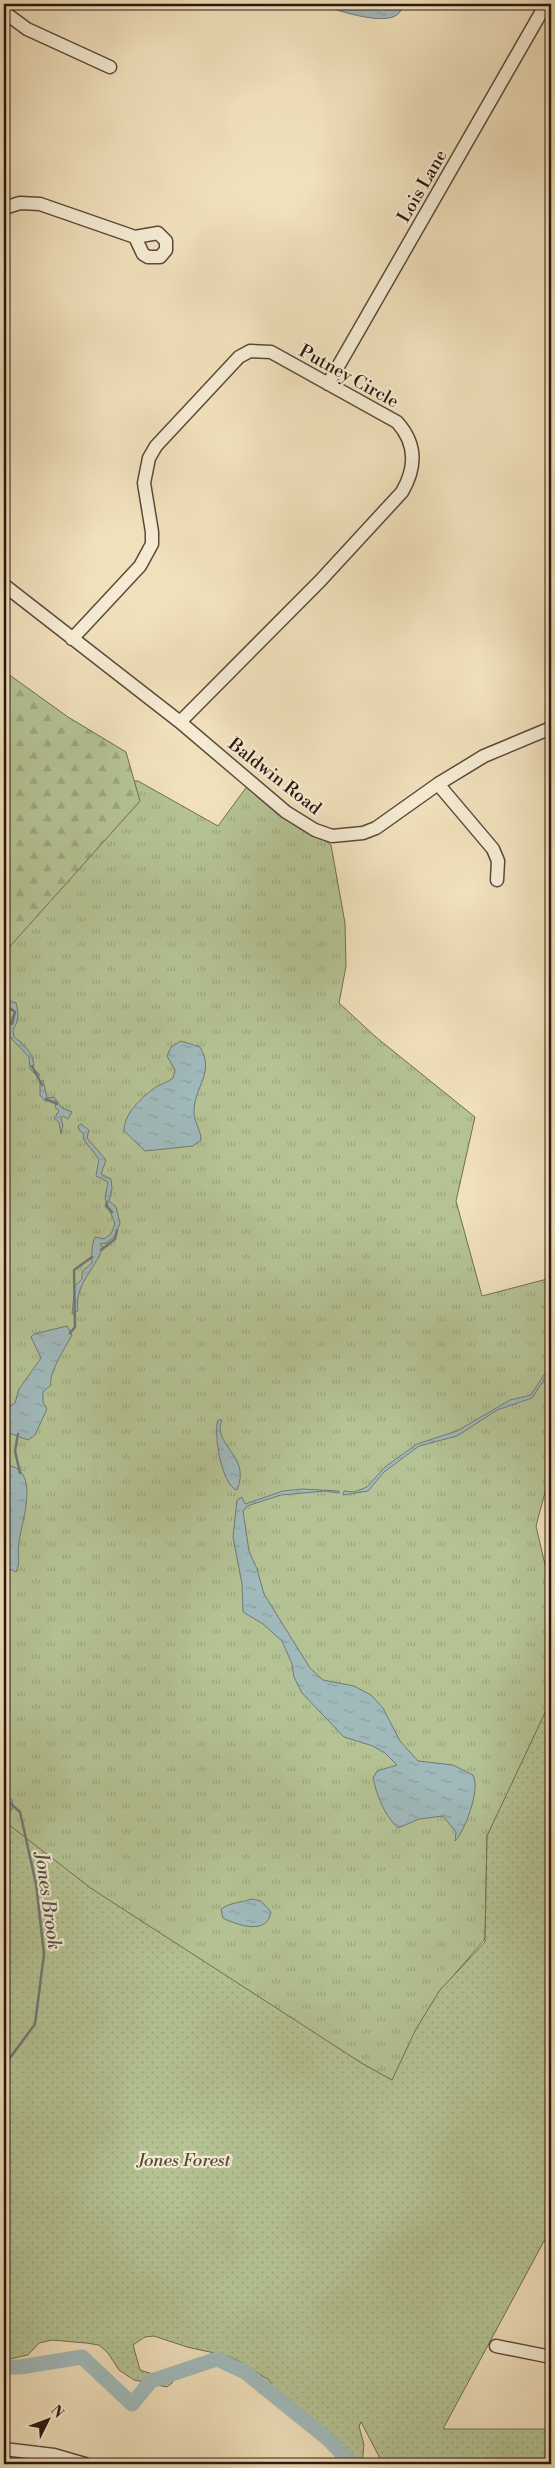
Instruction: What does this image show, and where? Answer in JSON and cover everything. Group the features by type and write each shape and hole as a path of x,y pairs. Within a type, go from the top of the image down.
{"street":[{"name":"Lois Lane","path":"328,384 546,4"},
{"path":"4,12 27,29 110,67"},
{"path":"4,208 20,203 40,204 135,237"},
{"name":"Putney Circle","path":"72,638 140,566 148,555 152,532 144,483 149,458 156,446 232,362 250,351 271,352 397,422 404,430 413,456 407,484 402,492 320,581 180,722"},
{"name":"Baldwin Road","path":"4,586 180,722 286,812 315,830 332,836 359,834 376,828 438,784 484,756 551,728"},
{"path":"438,784 493,849 498,861 497,880"},
{"path":"496,2346 551,2357"},
{"path":"4,2449 85,2464"}],"green space":[{"path":"4,671 68,717 126,752 140,801 4,953"},
{"path":"108,780 138,781 218,826 248,785 331,845 345,923 346,966 339,1003 377,1038 475,1117 456,1201 482,1296 551,1278 551,1470 536,1526 547,1573 551,1579 551,1711 487,1836 485,1939 453,1976 396,2084 85,1897 4,1829 4,897"},
{"name":"Jones Forest","path":"551,1700 551,2228 443,2429 551,2429 551,2464 383,2464 361,2422 359,2426 364,2445 362,2464 338,2464 334,2452 312,2424 299,2411 281,2401 269,2380 228,2356 187,2347 154,2336 145,2337 133,2345 140,2370 171,2380 173,2382 167,2387 134,2380 119,2370 108,2353 99,2345 52,2340 39,2343 28,2355 4,2360 4,1821 92,1889 363,2064 392,2080 416,2029 440,1990 485,1942 487,1836"}],"water":[{"path":"318,4 403,4 398,14 391,18 382,19 359,16"},
{"path":"8,1000 16,1003 18,1010 18,1017 13,1029 14,1037 31,1055 33,1068 40,1075 38,1077 30,1069 29,1057 8,1035 15,1011 4,1006"},
{"path":"181,1041 200,1047 206,1064 194,1110 201,1140 193,1146 145,1151 124,1131 125,1124 130,1112 145,1096 156,1087 173,1078 175,1070 167,1056 171,1047"},
{"path":"43,1080 47,1098 54,1097 62,1108 72,1112 68,1119 63,1116 61,1119 63,1125 61,1134 59,1122 54,1118 59,1111 55,1107 56,1101 45,1101 40,1095 40,1084"},
{"path":"81,1124 89,1130 87,1138 106,1160 101,1174 111,1179 112,1188 109,1201 116,1207 120,1223 115,1236 106,1243 100,1244 103,1247 79,1293 78,1311 72,1314 75,1286 82,1279 82,1272 92,1263 95,1237 104,1239 111,1234 115,1224 105,1198 108,1182 96,1176 99,1159 84,1140 83,1133 79,1130 78,1126"},
{"path":"67,1326 72,1335 52,1374 51,1385 43,1392 43,1402 47,1409 35,1435 28,1440 4,1431 4,1404 10,1406 15,1403 19,1389 41,1358 31,1337 34,1334"},
{"path":"551,1364 551,1369 532,1398 497,1410 457,1436 419,1446 384,1472 368,1491 343,1495 344,1491 354,1492 367,1487 385,1467 417,1444 457,1431 510,1400 531,1395"},
{"path":"218,1420 222,1420 220,1427 223,1439 235,1458 240,1471 237,1490 227,1480 220,1459 217,1436"},
{"path":"4,1465 16,1468 23,1475 26,1484 26,1508 19,1542 16,1572 4,1566"},
{"path":"302,1489 339,1491 339,1493 325,1491 281,1495 247,1506 243,1511 249,1551 257,1569 264,1594 310,1668 323,1680 354,1686 371,1695 383,1708 400,1741 418,1761 453,1765 473,1775 475,1789 471,1809 455,1841 456,1832 443,1816 419,1819 398,1828 393,1823 382,1805 373,1778 377,1771 397,1765 385,1753 373,1746 344,1737 302,1693 294,1677 292,1664 282,1641 263,1624 243,1612 242,1584 233,1537 237,1500 242,1497 245,1504 283,1491"},
{"path":"4,1793 12,1800 13,1807 7,1818 4,1819"},
{"path":"252,1899 261,1901 271,1912 264,1924 251,1927 243,1926 223,1918 221,1909"}],"waterway":[{"name":"Jones Brook","path":"4,1004 15,1012 12,1024"},
{"name":"Jones Brook","path":"32,1066 42,1085"},
{"name":"Jones Brook","path":"46,1099 57,1104"},
{"name":"Jones Brook","path":"107,1202 106,1206 112,1212"},
{"name":"Jones Brook","path":"101,1250 115,1239 117,1230"},
{"name":"Jones Brook","path":"70,1333 75,1327 74,1270 92,1257"},
{"name":"Jones Brook","path":"18,1434 15,1451 20,1473"},
{"name":"Jones Brook","path":"4,2066 35,2024 44,1954 36,1884 20,1812 10,1803"},
{"path":"4,2367 20,2367 82,2357 132,2404 151,2381 217,2359 245,2372 328,2439 352,2464"}]}
